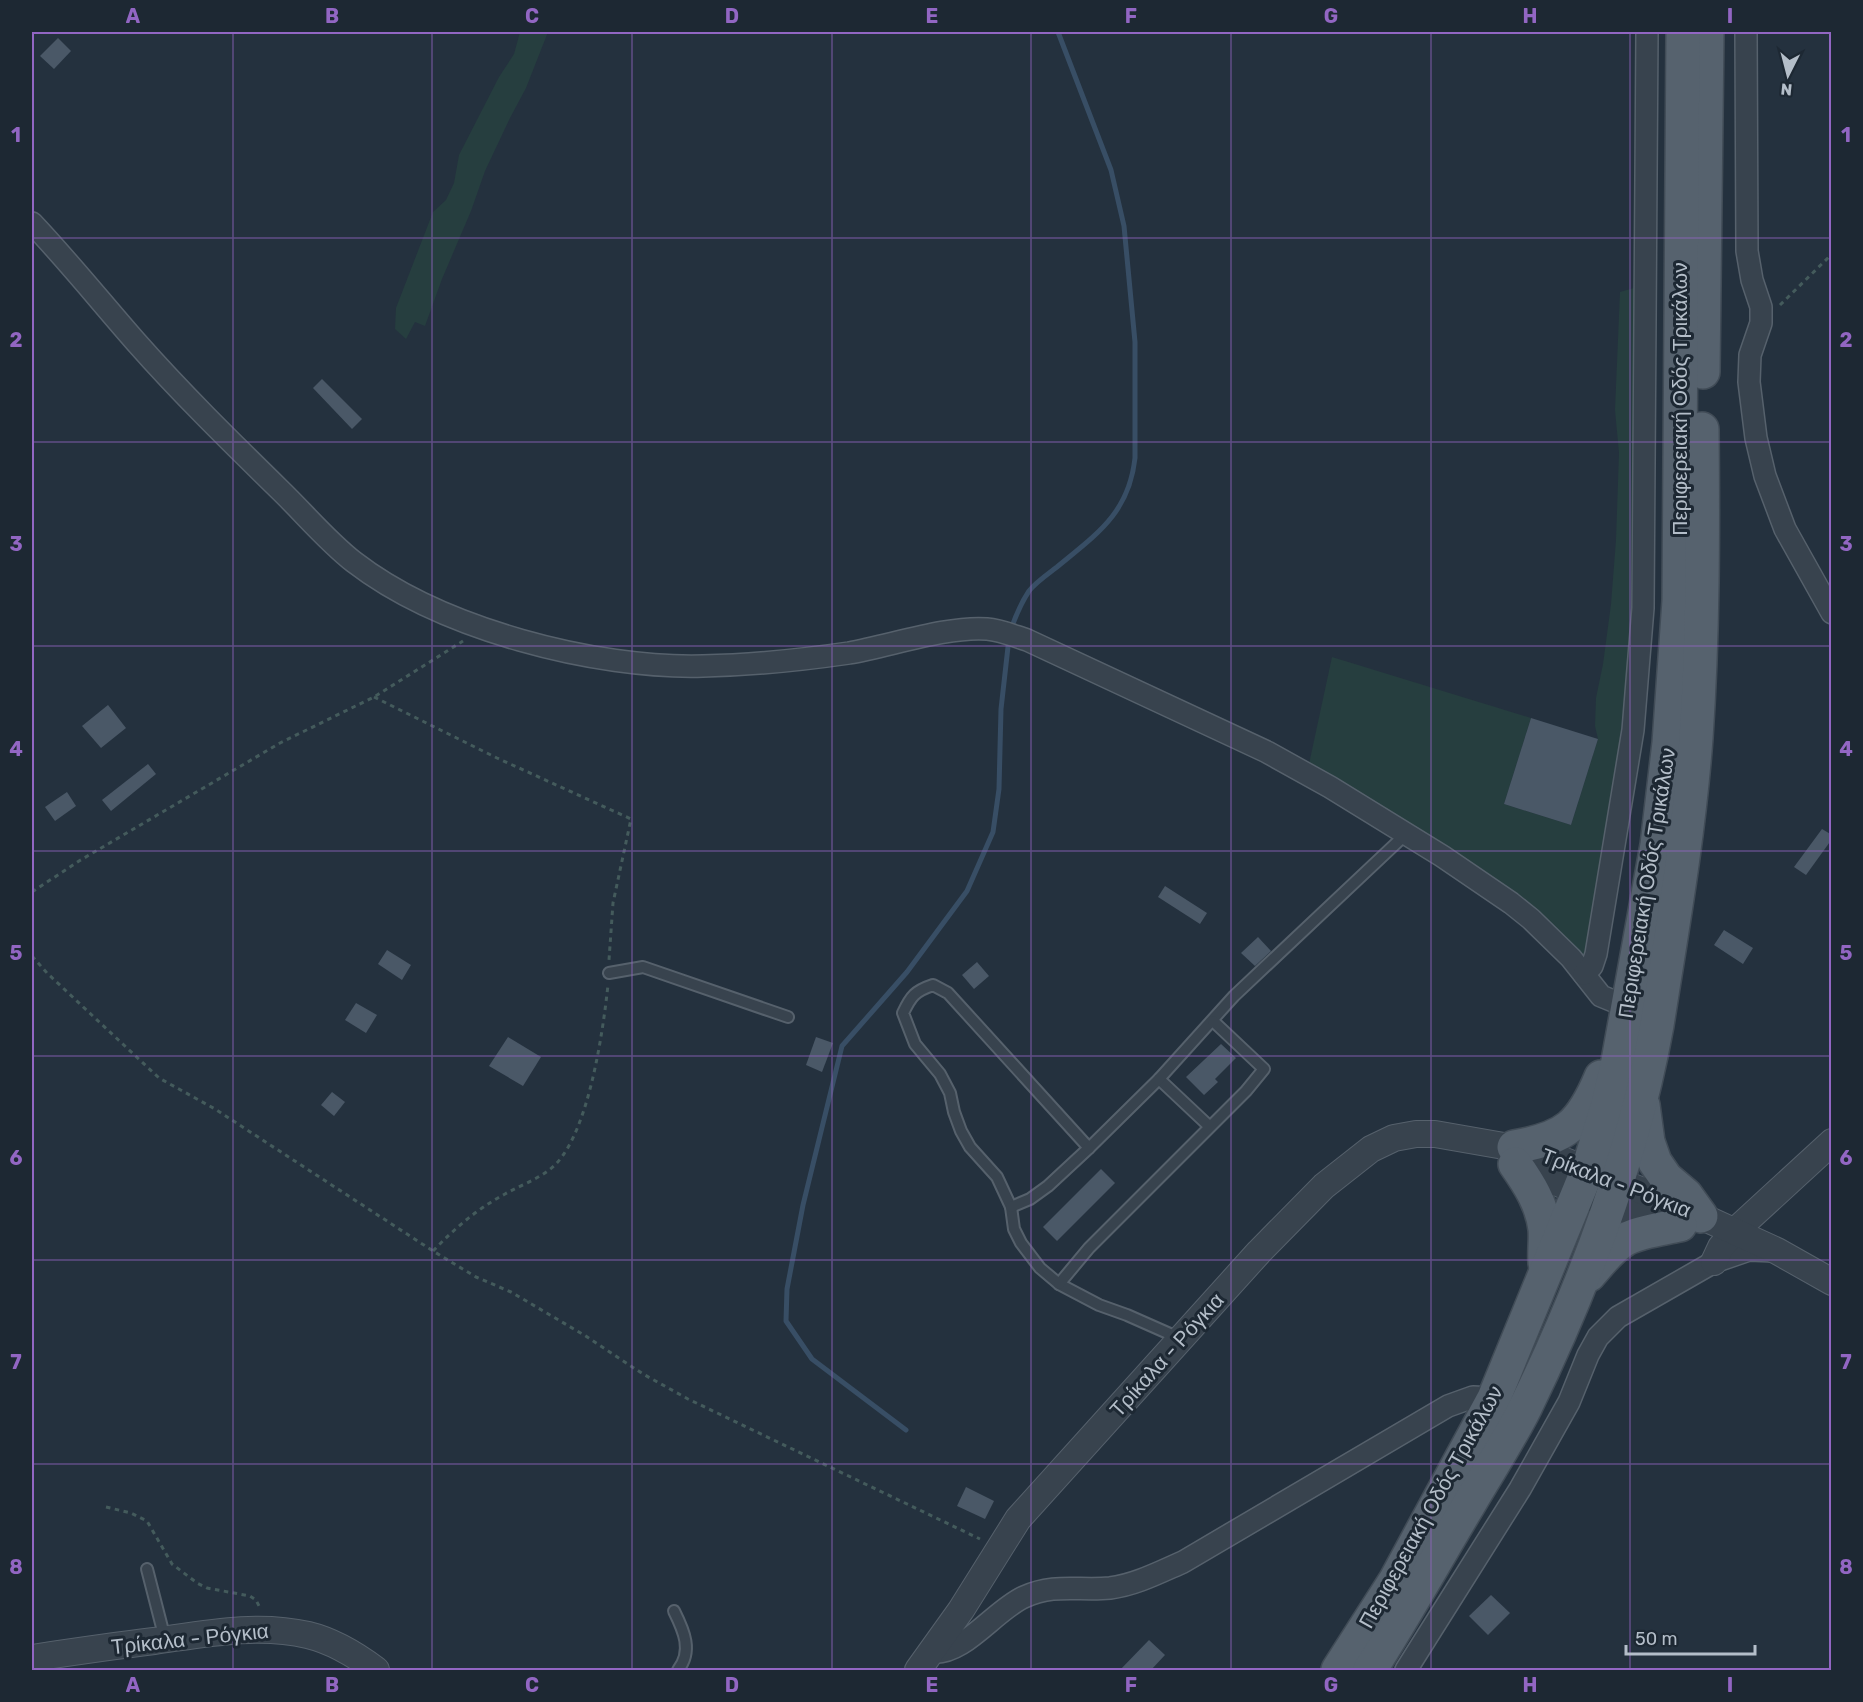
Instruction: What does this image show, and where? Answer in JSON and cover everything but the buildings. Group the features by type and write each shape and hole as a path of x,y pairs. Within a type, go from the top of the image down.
{"main road":[{"name":"Περιφερειακή Οδός Τρικάλων","path":"1370,1671 1524,1410 1579,1285 1598,1187 1608,1104 1627,1014 1657,845 1670,743 1679,601 1683,32"},
{"name":"Περιφερειακή Οδός Τρικάλων","path":"1338,1671 1395,1581 1494,1398 1545,1270 1598,1187 1642,1091 1651,1059 1669,952 1691,789 1698,706 1702,619 1707,32"},
{"path":"1545,1270 1545,1229 1537,1200 1514,1156 1559,1134 1576,1122 1593,1095 1627,1014"},
{"path":"1642,1091 1648,1142 1654,1162 1666,1178 1686,1196 1708,1224"},
{"path":"1579,1285 1624,1240 1644,1233 1708,1224"}],"street":[{"path":"1584,974 1592,966 1596,954 1623,798 1641,649 1645,511 1647,32"},
{"path":"1746,32 1747,251 1752,280 1761,307 1761,323 1750,355 1749,382 1756,438 1762,467 1785,529 1832,613"},
{"path":"32,223 174,383 339,550 399,591 432,608 484,628 538,644 591,656 637,663 680,666 791,660 853,652 954,632 986,629 1027,640 1267,752 1330,787 1442,856 1511,903 1556,943 1601,996 1627,1014"},
{"name":"Τρίκαλα - Ρόγκια","path":"925,1661 1002,1547 1018,1519 1259,1251 1324,1186 1371,1149 1394,1138 1416,1134 1435,1134 1480,1142 1777,1251 1832,1282"},
{"path":"1714,1262 1721,1247 1708,1224 1832,1142"},
{"path":"1406,1671 1520,1489 1569,1402 1598,1336 1618,1317 1714,1262 1749,1250 1777,1251"},
{"path":"925,1661 953,1648 998,1613 1021,1598 1039,1591 1066,1587 1113,1588 1183,1562 1448,1406 1473,1397 1494,1398"},
{"name":"Τρίκαλα - Ρόγκια","path":"32,1658 235,1630 264,1629 298,1633 320,1639 355,1655 376,1671"}],"lane":[{"path":"1011,1207 1039,1193 1089,1148 1159,1079 1234,996 1406,834"},
{"path":"609,973 643,967 788,1017"},
{"path":"1089,1148 948,993 933,985 921,989 910,998 903,1013 915,1044 940,1074 951,1093 954,1112 961,1131 970,1147 997,1177 1011,1207 1014,1229 1021,1243 1040,1268 1059,1284 1099,1305 1182,1339"},
{"path":"1059,1284 1089,1248 1246,1090 1264,1069 1213,1021"},
{"path":"1159,1079 1209,1126"},
{"path":"147,1569 165,1639"},
{"path":"674,1611 685,1632 687,1647 678,1671"}],"path":[{"path":"1761,323 1832,254"},
{"path":"32,892 80,861 280,743 374,697 484,628"},
{"path":"374,697 497,758 631,819 613,903 606,1008 595,1070 578,1124 561,1158 550,1169 480,1209 457,1226 433,1251"},
{"path":"32,956 47,974 159,1078 215,1109 433,1251 476,1277 511,1292 584,1335 643,1374 688,1399 840,1470 963,1532 1002,1547"},
{"path":"106,1507 131,1513 147,1521 171,1564 188,1578 207,1588 245,1594 256,1600 262,1613 264,1629"}],"green space":[{"path":"520,32 548,32 526,88 485,171 425,326 415,322 406,339 395,329 396,308 433,212 446,200 454,183 459,155 499,77 514,54"},
{"path":"1634,288 1639,399 1632,708 1587,960 1580,958 1548,920 1488,875 1309,764 1332,657 1531,718 1504,804 1571,825 1598,739 1595,726 1596,698 1611,604 1616,540 1619,453 1615,410 1620,292"}],"waterway":[{"path":"1011,629 1021,605 1032,588 1098,533 1109,521 1126,494 1135,458 1135,342 1124,226 1111,170 1058,32"},
{"path":"906,1430 812,1359 786,1321 787,1289 803,1205 842,1046 907,972 967,891 993,832 999,789 1001,709 1009,638"}]}
